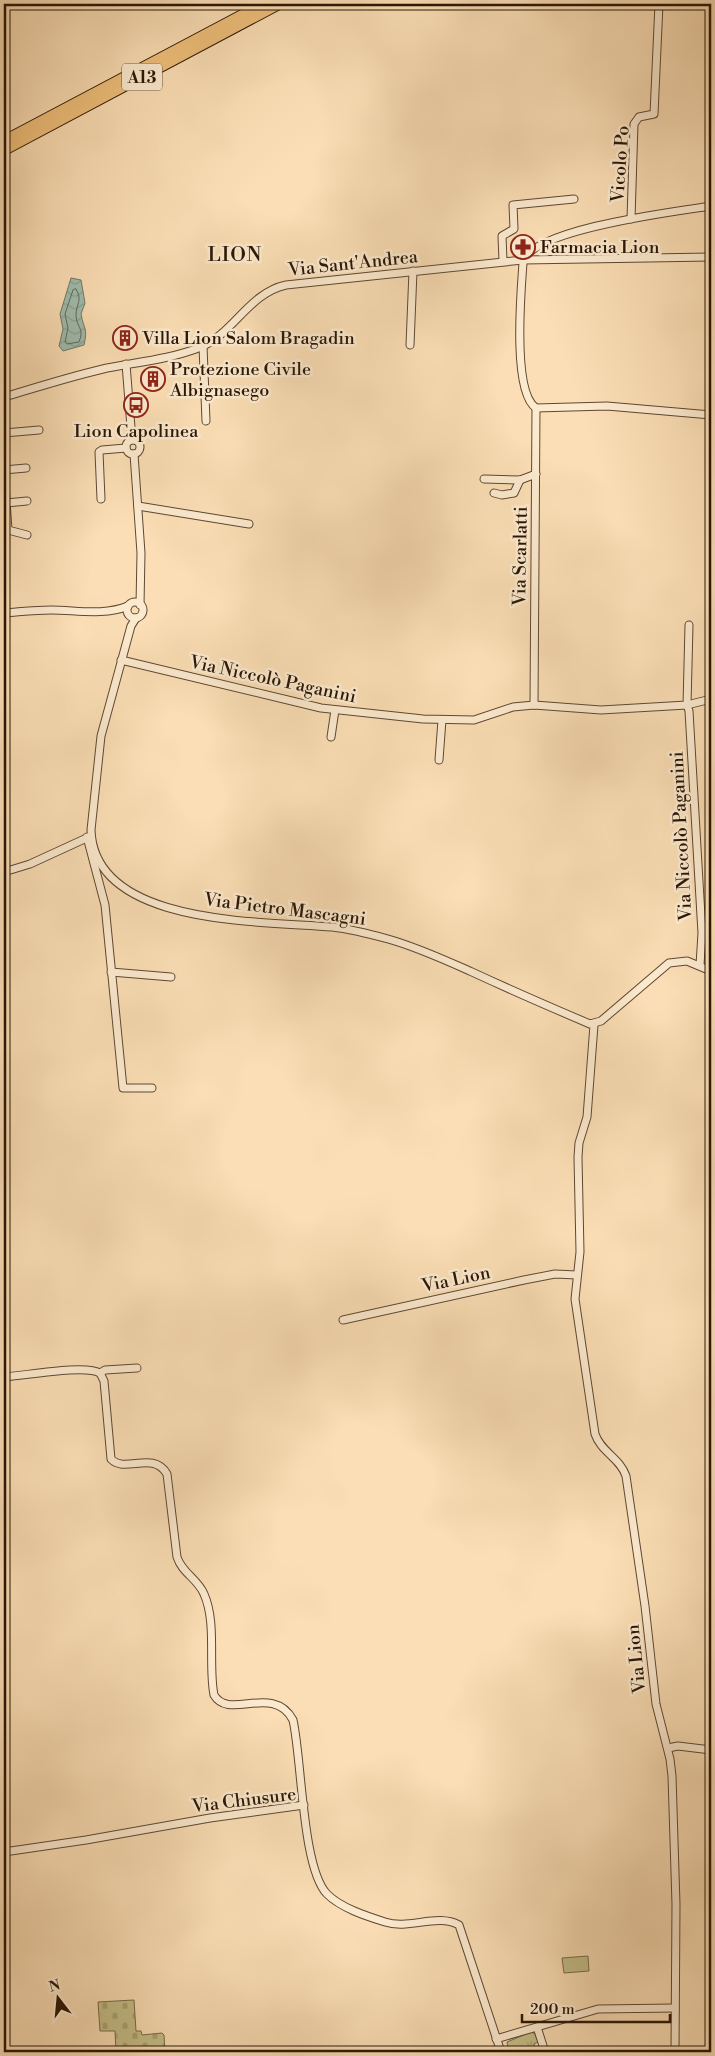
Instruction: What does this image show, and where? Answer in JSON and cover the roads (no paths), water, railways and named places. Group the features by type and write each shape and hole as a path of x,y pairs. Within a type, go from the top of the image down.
{"highway":[{"name":"A13","path":"4,141 262,4"},
{"name":"A13","path":"4,150 279,4"}],"street":[{"name":"Vicolo Po","path":"631,219 634,124 639,117 654,114 659,4"},
{"path":"503,261 502,236 514,229 514,205 574,199"},
{"path":"711,206 631,219 566,234 531,250 523,260 520,368 528,401 536,408 607,406 711,415"},
{"name":"Via Sant'Andrea","path":"4,398 126,364 186,352 203,346 258,298 274,287 503,261 711,257"},
{"path":"410,345 413,271"},
{"path":"203,346 206,421"},
{"path":"126,364 132,440"},
{"name":"Via Scarlatti","path":"534,705 536,408"},
{"path":"4,433 39,430"},
{"path":"126,448 126,444 132,440"},
{"path":"4,612 116,610 142,612 139,594 142,559 134,454 139,446 138,442 132,440"},
{"path":"126,448 129,453 134,454"},
{"path":"101,499 98,452 126,448"},
{"path":"26,468 4,470 5,511 8,530 27,536"},
{"path":"484,479 520,480 536,474"},
{"path":"494,492 502,495 514,493 520,480"},
{"path":"6,503 28,501"},
{"path":"138,506 249,524"},
{"name":"Via Pietro Mascagni","path":"139,594 131,611 131,626 101,736 89,836 105,905 123,1088 152,1088"},
{"path":"131,611 140,605"},
{"name":"Via Niccolò Paganini","path":"689,625 686,705 689,711 697,819 702,933 700,966"},
{"name":"Via Niccolò Paganini","path":"121,660 300,704 335,710 442,720 474,720 513,707 534,705 601,710 686,705 711,699"},
{"path":"332,736 335,710"},
{"path":"439,760 442,720"},
{"path":"4,872 30,864 89,836"},
{"name":"Via Pietro Mascagni","path":"93,854 116,883 143,898 202,916 335,928 389,939 428,953 594,1024"},
{"path":"594,1024 602,1021 669,963 681,960 711,971"},
{"path":"111,972 171,977"},
{"name":"Via Lion","path":"594,1024 588,1117 582,1135 578,1165 580,1252 576,1308 595,1434 603,1450 620,1464 626,1476 645,1606 656,1704 672,1767 675,1814 675,2052"},
{"name":"Via Lion","path":"343,1320 532,1278 556,1274 577,1275"},
{"path":"100,1373 105,1370 137,1368"},
{"path":"4,1377 62,1371 95,1370 100,1373 104,1381 111,1459 119,1464 152,1463 163,1468 167,1474 177,1557 180,1567 204,1593 207,1603 212,1644 214,1695 218,1702 225,1706 267,1702 281,1707 291,1715 295,1727 304,1805"},
{"path":"668,1748 683,1747 711,1750"},
{"name":"Via Chiusure","path":"4,1852 86,1840 210,1818 304,1805 314,1871 323,1889 333,1899 390,1924 447,1920 460,1925 501,2052"},
{"path":"496,2039 598,2009 675,2008"},
{"path":"537,2027 545,2052"}],"water":[{"path":"71,278 81,280 85,303 81,314 86,335 84,345 63,351 59,346 63,329 60,314"}],"place":[{"name":"Farmacia Lion","path":"523,247"},
{"name":"Villa Lion Salom Bragadin","path":"125,338"},
{"name":"Protezione Civile Albignasego","path":"153,379"},
{"name":"Lion Capolinea","path":"136,405"}],"district":[{"name":"LION","path":"235,254"}]}
